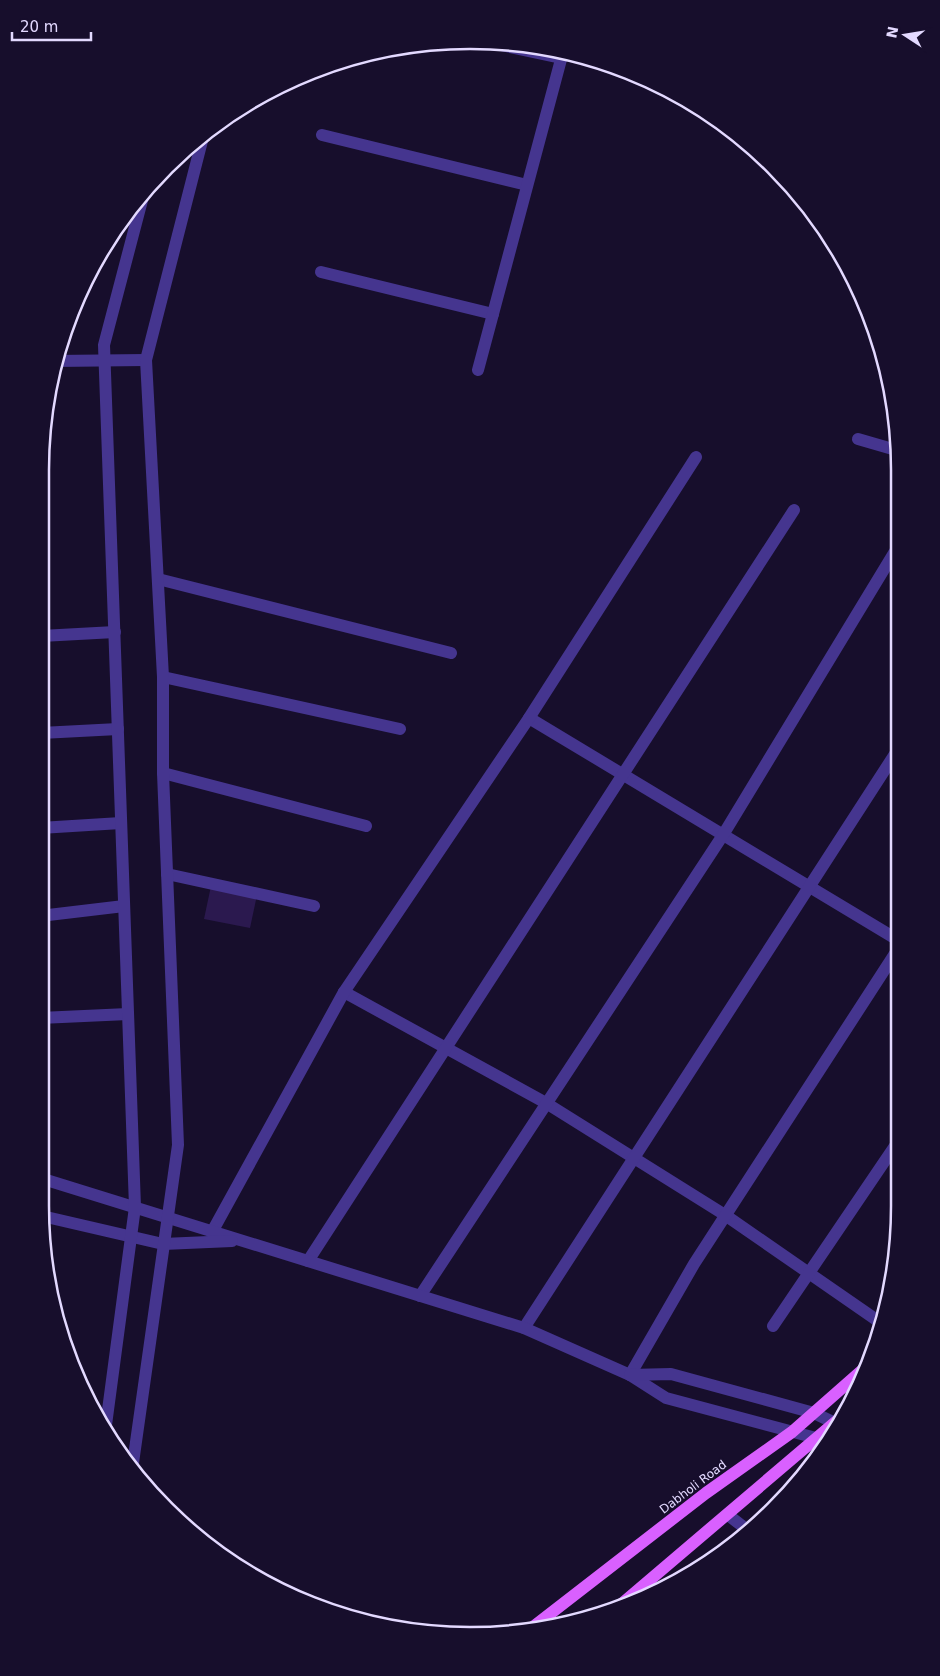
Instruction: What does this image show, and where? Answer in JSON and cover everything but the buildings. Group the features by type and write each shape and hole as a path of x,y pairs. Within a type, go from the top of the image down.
{"main road":[{"name":"Dabholi Road","path":"542,1621 706,1493 792,1432 855,1377"},
{"path":"653,1585 728,1515 818,1442"}],"street":[{"path":"478,370 561,59"},
{"path":"322,135 527,185"},
{"path":"134,1459 178,1145 163,773 163,677 146,360 201,146"},
{"path":"107,1420 135,1207 104,345 140,209"},
{"path":"321,272 493,314"},
{"path":"63,361 146,360"},
{"path":"858,439 890,448"},
{"path":"212,1232 344,992 529,718 696,457"},
{"path":"308,1261 794,510"},
{"path":"420,1296 723,835 891,558"},
{"path":"158,579 451,653"},
{"path":"49,636 115,632"},
{"path":"163,677 400,729"},
{"path":"529,718 891,936"},
{"path":"49,733 118,729"},
{"path":"524,1328 891,762"},
{"path":"163,773 366,826"},
{"path":"49,827 121,823"},
{"path":"167,874 314,906"},
{"path":"49,915 124,906"},
{"path":"630,1375 725,1215 891,959"},
{"path":"344,992 546,1103 725,1215 876,1319"},
{"path":"49,1018 128,1014"},
{"path":"773,1326 891,1152"},
{"path":"49,1181 524,1328 630,1375 666,1398 819,1441"},
{"path":"49,1218 163,1244 242,1241"},
{"path":"630,1375 670,1374 814,1413 832,1421"},
{"path":"728,1515 743,1527"}]}
